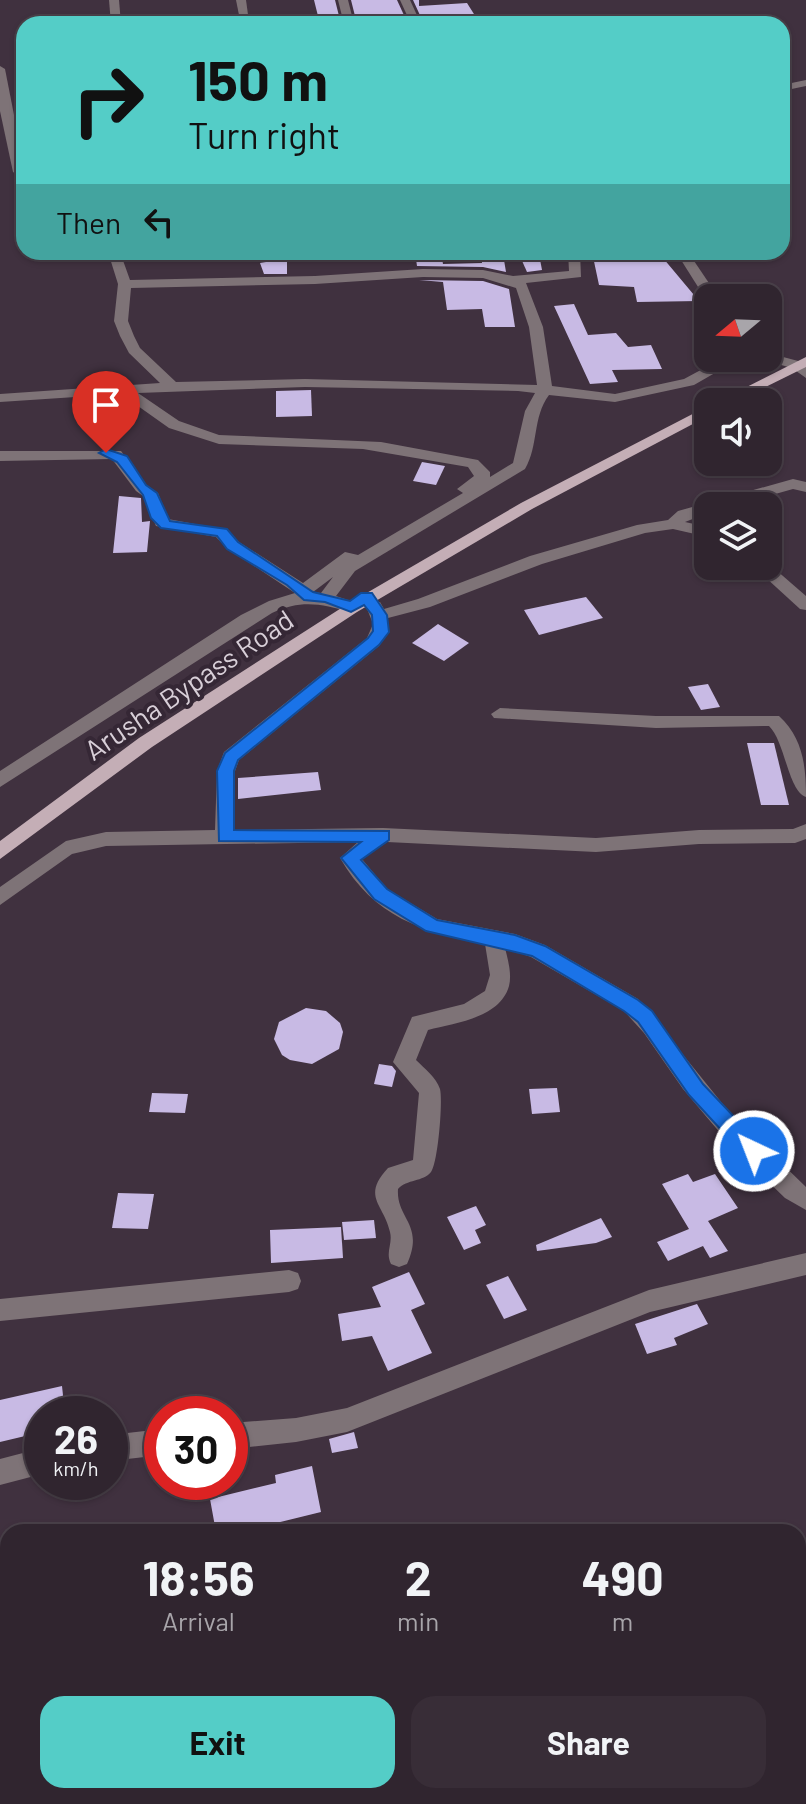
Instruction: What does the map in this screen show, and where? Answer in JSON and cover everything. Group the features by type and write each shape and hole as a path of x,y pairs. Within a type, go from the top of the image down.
{"main road":[{"path":"755,388 803,366"},
{"name":"Arusha Bypass Road","path":"0,852 175,723 359,602 552,489 694,417"}],"street":[{"path":"0,69 2,102 16,146"},
{"path":"117,260 125,284 121,321 127,336 134,350 172,386"},
{"path":"125,284 317,280 438,271 514,280 576,274 575,260"},
{"path":"687,260 703,284"},
{"path":"313,595 349,567 520,466 527,448 529,413 545,390 536,327 522,286 514,280"},
{"path":"782,361 803,366"},
{"path":"0,398 172,386 378,383 545,390 626,397 689,382 708,372"},
{"path":"124,389 154,413 214,440 258,444 327,442 407,449 473,463 482,472 478,482 390,532 313,595"},
{"path":"0,456 116,454 141,488 150,493 162,523 221,533 233,545 313,595"},
{"path":"765,492 793,484 806,487"},
{"path":"673,524 684,514 694,512"},
{"path":"0,780 180,661 265,609 286,600 313,595 359,602 380,615 411,607 536,560 643,528 673,524 694,529"},
{"path":"777,580 806,605"},
{"path":"225,836 226,771 231,757 373,642 381,632 380,615"},
{"path":"500,714 656,722 773,720 785,731 806,790"},
{"path":"0,897 48,857 85,842 225,836 383,835 596,845 699,837 795,836 806,831"},
{"path":"383,835 350,858 380,894 433,926 495,938 538,951 645,1017 696,1089 787,1186 806,1200"},
{"path":"399,1256 402,1234 388,1210 386,1191 396,1175 419,1169 424,1164 430,1093 427,1085 404,1062 420,1023 467,1012 487,1001 500,975 494,955 495,938"},
{"path":"248,1434 296,1430 347,1420 649,1301 806,1264"},
{"path":"0,1310 289,1281"},
{"path":"0,1472 24,1466"}],"building":[{"path":"314,0 335,0 339,16 318,16"},
{"path":"351,0 397,0 404,16 355,16"},
{"path":"413,0 419,0 419,6 467,3 475,16 420,16"},
{"path":"287,260 287,274 264,274 260,263"},
{"path":"416,260 442,260 443,264 504,260 506,272 483,267 417,266"},
{"path":"522,260 540,260 542,270 527,272"},
{"path":"594,260 665,260 694,295 694,301 637,302 634,287 599,285"},
{"path":"419,280 483,281 509,289 515,327 485,327 482,309 447,310 443,282"},
{"path":"574,304 588,335 616,333 628,347 651,345 662,369 612,370 618,382 590,384 554,306"},
{"path":"311,390 312,416 276,417 276,391"},
{"path":"422,462 445,466 436,485 413,481"},
{"path":"119,496 141,498 142,522 150,521 147,552 113,553"},
{"path":"586,597 603,618 539,635 524,610"},
{"path":"438,624 469,643 444,661 412,643"},
{"path":"708,684 720,707 701,710 688,687"},
{"path":"747,743 774,743 789,805 761,805"},
{"path":"318,772 321,790 238,799 238,778"},
{"path":"306,1008 326,1011 340,1023 343,1032 339,1049 312,1064 290,1060 282,1055 274,1039 279,1022"},
{"path":"379,1064 392,1066 396,1071 392,1087 374,1084"},
{"path":"557,1088 560,1112 532,1114 529,1089"},
{"path":"152,1093 188,1094 185,1113 149,1112"},
{"path":"688,1174 693,1182 715,1174 738,1208 708,1221 728,1251 710,1258 703,1246 668,1261 657,1242 689,1229 662,1184"},
{"path":"118,1193 154,1194 148,1229 112,1228"},
{"path":"476,1206 486,1225 475,1230 481,1243 464,1250 447,1217"},
{"path":"601,1218 612,1237 596,1243 537,1251 536,1245"},
{"path":"374,1220 376,1238 344,1240 342,1222"},
{"path":"341,1227 343,1258 271,1263 270,1230"},
{"path":"409,1272 425,1304 411,1310 432,1353 388,1371 372,1336 342,1341 338,1314 381,1307 372,1287"},
{"path":"508,1276 527,1310 504,1319 486,1285"},
{"path":"697,1304 708,1324 674,1338 677,1345 647,1354 635,1324"},
{"path":"62,1386 63,1396 24,1396 24,1436 0,1442 0,1400"},
{"path":"354,1432 358,1448 332,1453 329,1439"},
{"path":"312,1466 321,1512 272,1524 215,1524 210,1500 248,1500 248,1490 276,1483 275,1475"}],"route":[{"path":"106,453 116,454 122,459 141,488 150,493 162,523 170,527 218,531 233,545 292,582 309,597 327,597 351,607 366,597 380,615 381,632 373,642 231,757 226,771 225,836 383,835 350,858 380,894 433,926 515,942 538,951 631,1005 645,1017 696,1089 754,1151"}]}
